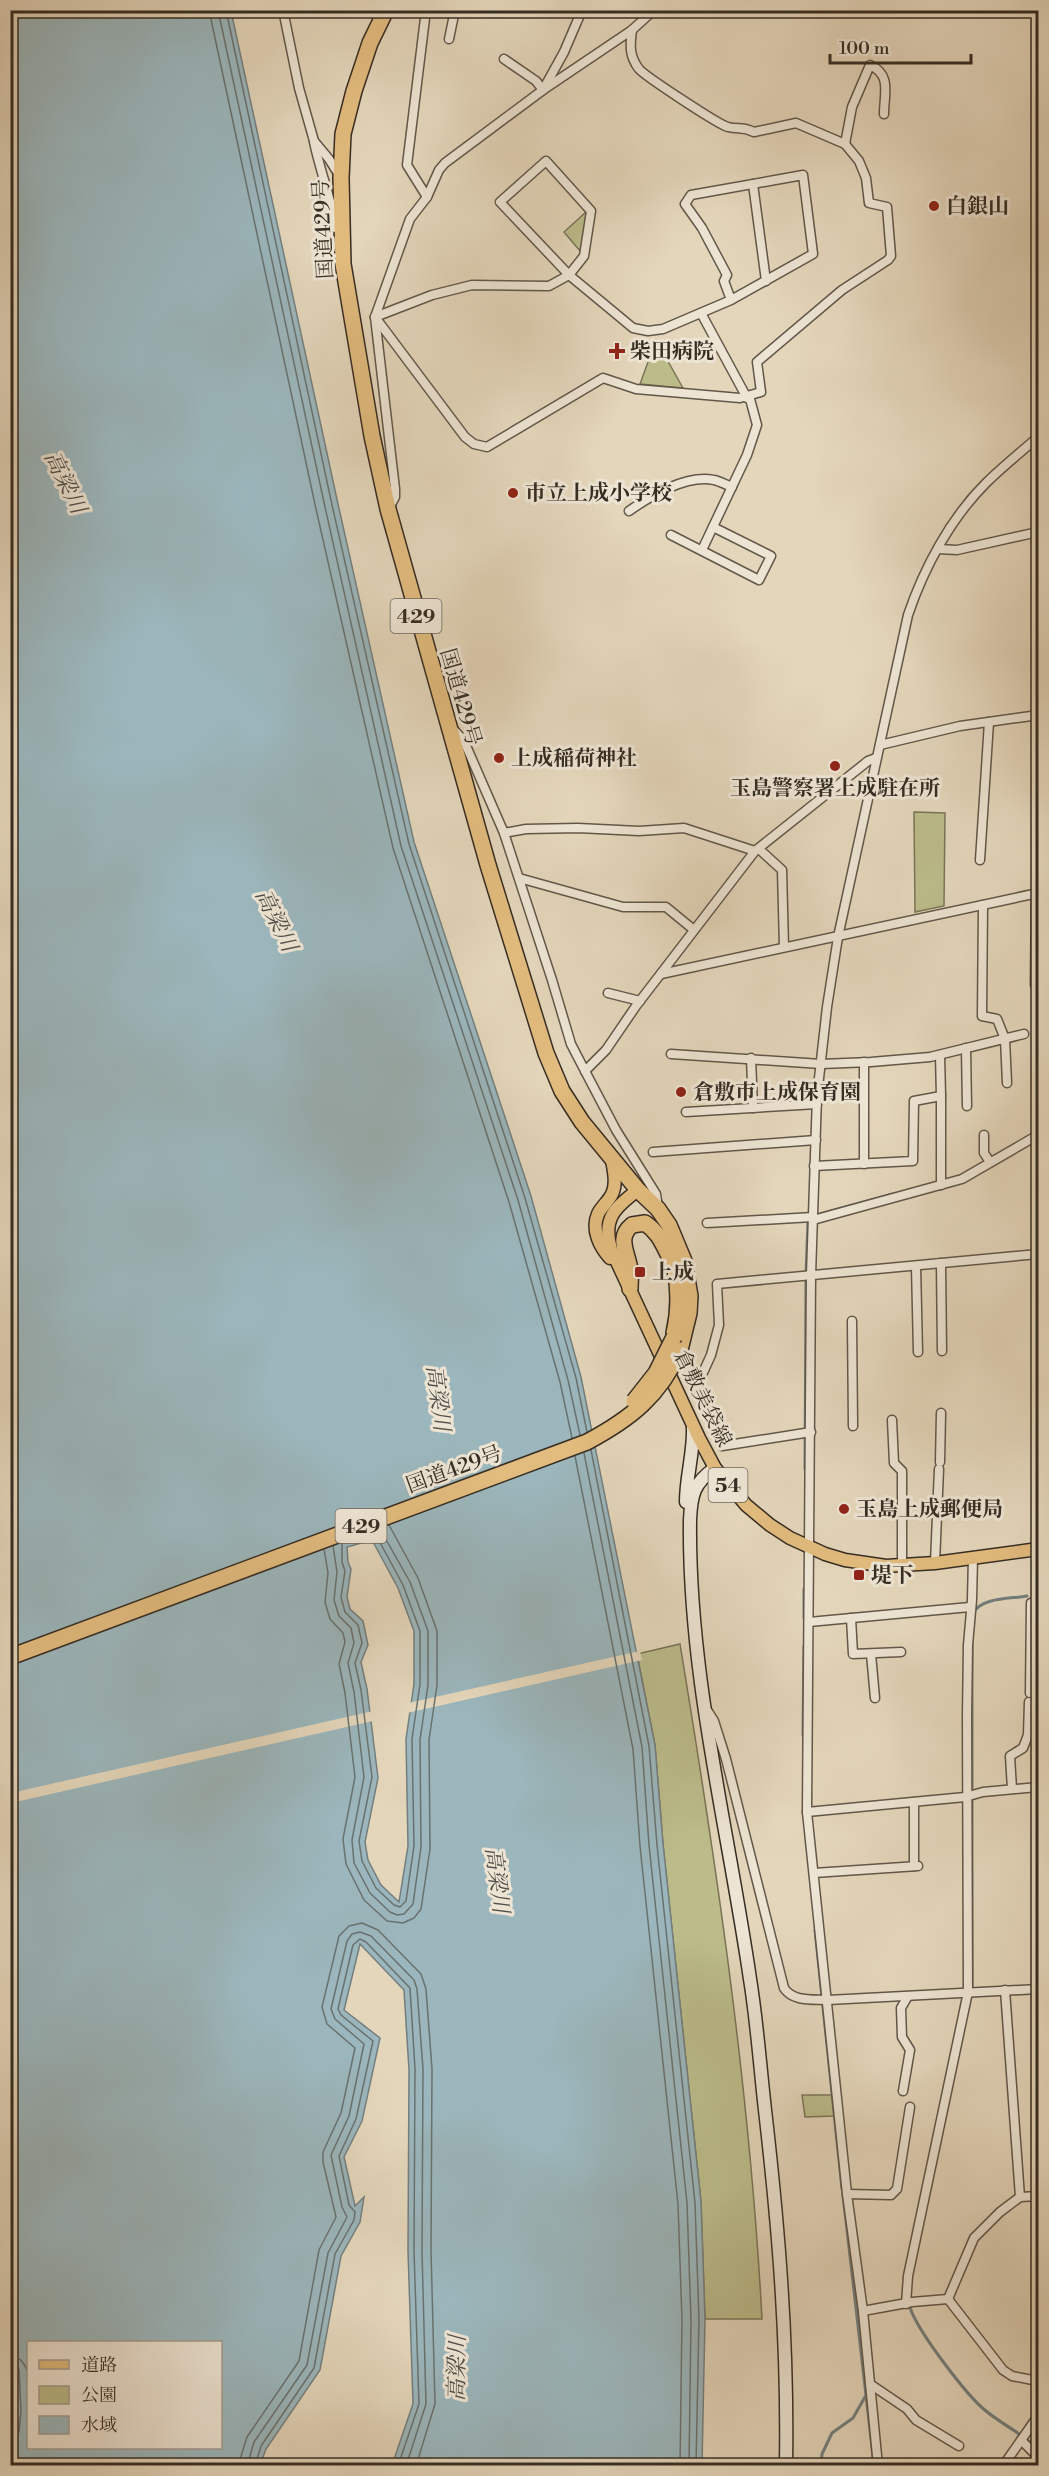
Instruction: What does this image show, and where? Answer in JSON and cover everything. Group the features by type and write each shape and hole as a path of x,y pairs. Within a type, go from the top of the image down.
{"highway":[{"name":"国道429号","path":"10,1657 587,1442 622,1422 664,1382 689,1313 688,1278 678,1243 658,1209 638,1190 582,1122 562,1090 546,1053 447,725 388,509 372,436 343,264 341,178 343,134 354,91 370,44 386,10"},
{"name":"国道429号","path":"10,1648 583,1434 616,1415 633,1402 677,1344 679,1298 677,1279 664,1234 638,1190"},
{"path":"630,1289 630,1270 623,1245 623,1236 627,1229 638,1223 645,1223 659,1235 677,1279"}],"main road":[{"path":"612,1160 614,1185 612,1194 597,1216 596,1228 597,1240 604,1252 621,1270"},
{"name":"倉敷美袋線","path":"638,1190 623,1201 612,1215 606,1231 611,1249 693,1427 715,1468 746,1504 770,1525 809,1548 845,1560 877,1565 902,1566 935,1563 1038,1549"}],"street":[{"path":"283,10 299,88 320,170 331,198 343,264"},
{"path":"426,10 407,165 427,197"},
{"path":"449,39 455,10"},
{"path":"543,90 564,52 582,10"},
{"path":"388,509 395,497 395,489 375,316 410,219 427,197 439,170 445,164 543,90 632,30 654,10"},
{"path":"375,316 465,436 474,444 487,447 603,378 636,389 747,398 761,392 757,362 842,290 880,267 891,256 887,207 869,204 866,178 859,161 845,144 796,123 754,132 743,127 727,127 675,93 655,84 639,69 630,52 632,30"},
{"path":"504,59 536,81 543,90"},
{"path":"845,144 852,107 870,65 879,69 885,79 884,114"},
{"path":"314,141 341,178"},
{"path":"375,316 432,295 472,285 549,286 569,275 584,256 591,211 546,161 500,202 569,275 633,328 648,331 663,329 701,314 731,300 813,254 803,175 691,195 685,204 702,228 727,275 724,281 731,300"},
{"path":"753,184 766,281"},
{"path":"701,314 747,398 750,399 757,425 747,455 702,550"},
{"path":"878,2466 863,2311 848,2194 807,1812 811,1275 817,1104 838,937 908,615 919,581 967,504 980,489 1038,437"},
{"path":"629,511 650,496 684,482 713,479 732,488"},
{"path":"671,535 759,580 771,556 713,527"},
{"path":"938,549 957,550 1038,532"},
{"path":"880,745 960,726 1038,715"},
{"path":"980,860 989,722"},
{"path":"447,725 456,730 464,741 504,833 571,1044 615,1130 656,1194 658,1209"},
{"path":"585,1071 606,1050 640,1001 757,850 868,761 876,758"},
{"path":"504,833 536,829 639,831 684,828 757,850 782,870 784,948"},
{"path":"519,878 623,907 666,907 694,930"},
{"path":"661,974 1037,893 1035,985"},
{"path":"983,905 982,1016 997,1019 1005,1039 1006,1083"},
{"path":"608,993 640,1001"},
{"path":"671,1054 821,1064 864,1062 940,1055 1024,1034"},
{"path":"966,1048 967,1106"},
{"path":"940,1055 941,1182"},
{"path":"751,1058 753,1108"},
{"path":"864,1062 864,1164"},
{"path":"814,1166 913,1161 914,1101 941,1096"},
{"path":"686,1112 817,1104"},
{"path":"984,1135 984,1153 988,1160"},
{"path":"707,1223 813,1219 941,1182 962,1179 988,1160 1038,1135"},
{"path":"653,1152 816,1140"},
{"path":"810,1432 722,1446 696,1388 711,1355 719,1325 717,1284 1038,1254"},
{"path":"941,1263 942,1351"},
{"path":"916,1266 918,1352"},
{"path":"852,1321 853,1425"},
{"path":"935,1563 941,1413"},
{"path":"892,1420 894,1463 902,1471 902,1566"},
{"path":"692,1547 686,1517 686,1498 693,1458 693,1427"},
{"path":"715,1468 697,1483 693,1494 690,1519 696,1634 751,1980 780,2237 785,2312 786,2466"},
{"path":"908,2303 908,2276 971,1991 967,1692 973,1557"},
{"path":"1012,1789 1010,1756 1023,1748 1028,1735 1031,1603 1038,1602"},
{"path":"809,1622 970,1607"},
{"path":"851,1618 853,1654 900,1652"},
{"path":"871,1654 875,1698"},
{"path":"706,1707 714,1721 726,1759 784,1988 788,1995 828,2000 1038,1989"},
{"path":"807,1812 1038,1787"},
{"path":"814,1873 916,1866 914,1802"},
{"path":"1005,1990 1020,2197"},
{"path":"903,2091 910,2050 902,2037 901,2008 908,1996"},
{"path":"848,2194 891,2195 897,2189 910,2107"},
{"path":"948,2299 974,2238 1000,2212 1020,2197 1038,2196"},
{"path":"863,2311 948,2299"},
{"path":"948,2299 1003,2370 1012,2376 1038,2381"},
{"path":"870,2385 907,2409 916,2420 959,2446"},
{"path":"1003,2466 1038,2416"},
{"path":"1023,2437 1038,2457"}],"green space":[{"path":"586,212 585,232 580,251 564,232"},
{"path":"656,340 683,388 640,384"},
{"path":"914,812 945,813 944,906 915,912"},
{"path":"680,1644 707,1812 741,2065 757,2234 762,2319 705,2319 701,2202 663,1844 655,1745 637,1654"},
{"path":"802,2095 833,2095 835,2116 805,2117"}],"water":[{"name":"高梁川","path":"11,11 231,11 414,842 531,1196 581,1377 655,1745 663,1844 701,2202 705,2319 702,2465 392,2465 413,2404 408,2251 409,2070 404,1990 360,1944 344,2010 380,2038 362,2121 344,2157 355,2206 364,2197 360,2222 341,2256 320,2370 266,2449 260,2465 11,2466 15,2411 10,2297","holes":["372,1540 398,1588 414,1631 414,1684 406,1739 408,1846 399,1902 381,1885 368,1860 365,1842 378,1778 367,1689 361,1662 368,1645 363,1621 350,1609 347,1597 351,1569 347,1547"]}],"pier":[{"path":"640,1651 642,1660 407,1713 408,1703"},
{"path":"373,1711 373,1721 11,1803 11,1793"}],"waterway":[{"path":"820,1214 893,1194"},
{"path":"806,1273 808,1222"},
{"path":"805,1469 806,1281"},
{"path":"804,1589 804,1618"},
{"path":"973,1613 990,1601 1027,1596"},
{"path":"972,1641 972,1988"},
{"path":"803,1735 804,1646"},
{"path":"815,1930 842,2189"},
{"path":"843,2195 873,2456"},
{"path":"909,2303 912,2313 930,2343 967,2391 986,2411 1038,2449"},
{"path":"821,2466 822,2454 832,2433 853,2418 865,2397"}],"place":[{"name":"白銀山","path":"934,206"},
{"name":"柴田病院","path":"617,351"},
{"name":"市立上成小学校","path":"513,493"},
{"name":"上成稲荷神社","path":"499,758"},
{"name":"玉島警察署上成駐在所","path":"835,766"},
{"name":"倉敷市上成保育園","path":"681,1092"},
{"name":"上成","path":"640,1272"},
{"name":"玉島上成郵便局","path":"844,1509"},
{"name":"堤下","path":"859,1575"}]}
